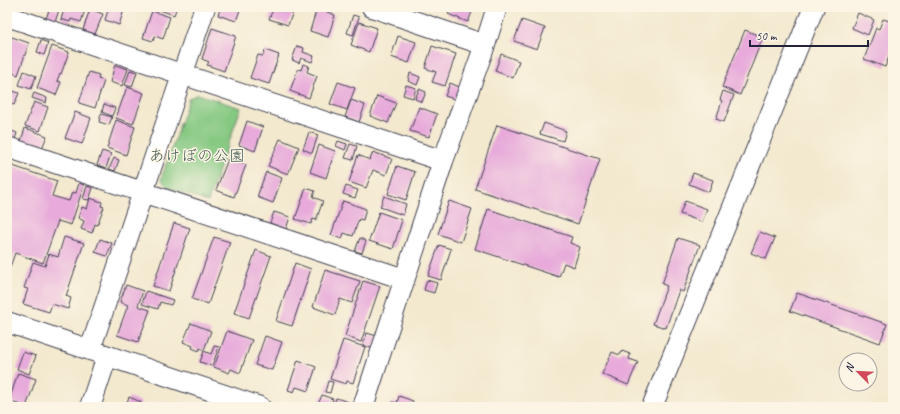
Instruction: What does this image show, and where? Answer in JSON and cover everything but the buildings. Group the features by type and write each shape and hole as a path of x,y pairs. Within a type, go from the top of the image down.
{"street":[{"path":"90,407 98,353 142,193 205,7"},
{"path":"372,7 485,45"},
{"path":"363,407 404,279 497,7"},
{"path":"652,407 814,7"},
{"path":"7,16 444,161"},
{"path":"7,147 404,279"},
{"path":"7,322 260,407"}],"green space":[{"name":"あけぼの公園","path":"198,94 241,108 208,202 167,187 161,179 189,98"}]}
